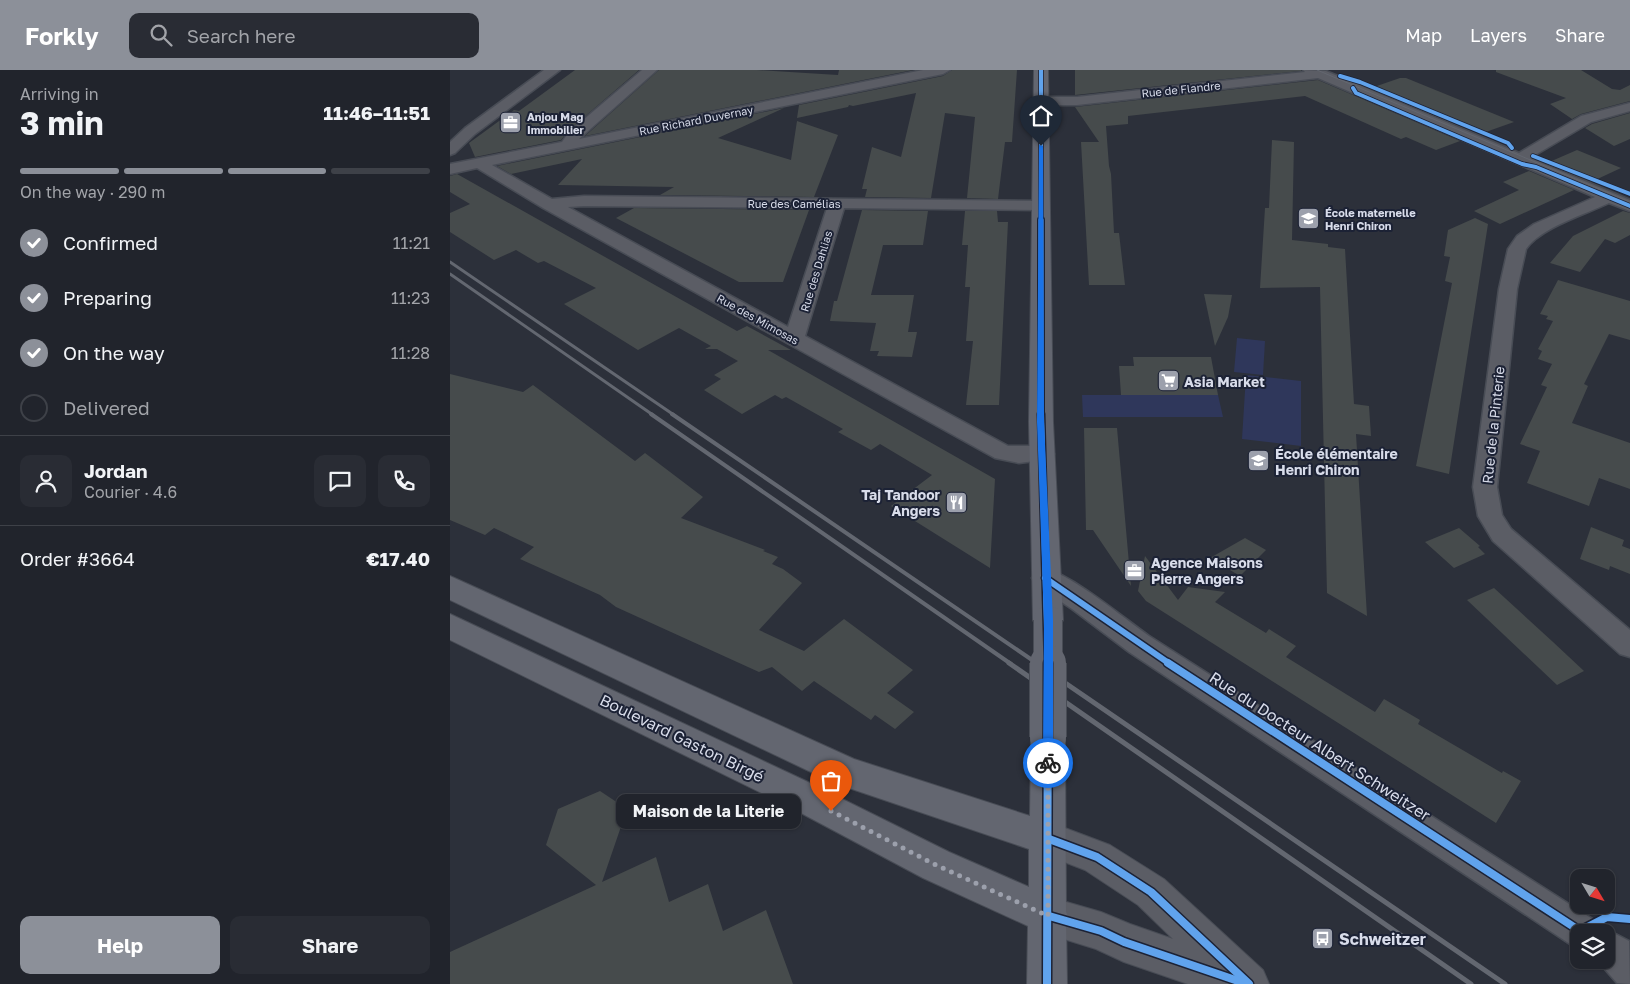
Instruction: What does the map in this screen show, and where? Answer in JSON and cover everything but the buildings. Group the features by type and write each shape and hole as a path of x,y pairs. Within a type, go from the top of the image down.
{"main road":[{"path":"1041,70 1042,454 1048,620 1049,838 1047,984"},
{"path":"450,587 846,772 1049,838"},
{"name":"Boulevard Gaston Birgé","path":"450,626 796,793 936,865 1048,916"}],"street":[{"path":"450,150 470,131 553,70"},
{"path":"569,145 574,134 650,70"},
{"name":"Rue Richard Duvernay","path":"450,169 569,145 878,77 943,70"},
{"name":"Rue de Flandre","path":"1042,101 1077,101 1323,72 1359,70"},
{"path":"1323,72 1526,154 1619,198 1630,206"},
{"path":"1323,72 1619,198"},
{"path":"1526,154 1586,119 1630,107"},
{"name":"Rue des Mimosas","path":"481,163 485,168 549,204 1003,453 1042,454"},
{"name":"Rue de la Pinterie","path":"1619,198 1540,228 1524,240 1516,249 1508,289 1485,487 1490,516 1502,535 1630,646"},
{"name":"Rue des Camélias","path":"549,204 584,201 1040,205"},
{"name":"Rue des Dahlias","path":"794,339 837,203"},
{"name":"Rue du Docteur Albert Schweitzer","path":"1045,578 1147,649 1570,924"},
{"path":"1049,838 1097,856 1151,892 1248,984"},
{"path":"1048,916 1101,931 1124,942 1196,968 1248,984"},
{"path":"1615,953 1630,970"}],"shaded area":[{"path":"1237,338 1265,341 1263,375 1234,372"},
{"path":"1246,375 1301,381 1301,446 1242,439"},
{"path":"1082,395 1218,395 1223,417 1083,417"}],"tram line":[{"path":"1317,70 1630,202"}],"railway":[{"path":"450,262 674,415"},
{"path":"450,274 653,415"},
{"path":"651,414 1011,664"},
{"path":"672,414 1038,664"},
{"path":"1009,663 1471,984"},
{"path":"1036,663 1505,984"}],"cycle path":[{"path":"1041,70 1041,422 1048,620 1047,984"},
{"path":"1340,76 1360,82 1508,143 1512,148"},
{"path":"1353,88 1356,93 1522,164 1536,167 1630,206"},
{"path":"1533,156 1630,194"},
{"path":"1045,578 1082,602 1139,644 1580,931 1607,917 1630,919"},
{"path":"1049,839 1097,857 1151,892 1249,984"},
{"path":"1049,916 1101,931 1124,942 1247,984"}],"way so far":[{"path":"831,811 936,865 1048,916 1048,763"}],"place":[{"name":"Anjou Mag Immobilier","path":"511,122"},
{"name":"École maternelle Henri Chiron","path":"1309,218"},
{"name":"Asia Market","path":"1168,381"},
{"name":"École élémentaire Henri Chiron","path":"1259,461"},
{"name":"Taj Tandoor Angers","path":"956,502"},
{"name":"Agence Maisons Pierre Angers","path":"1135,570"},
{"name":"Maison de la Literie","path":"831,811"},
{"name":"Schweitzer","path":"1323,939"}],"route":[{"path":"1041,146 1041,422 1045,578 1048,620 1048,763"}]}
